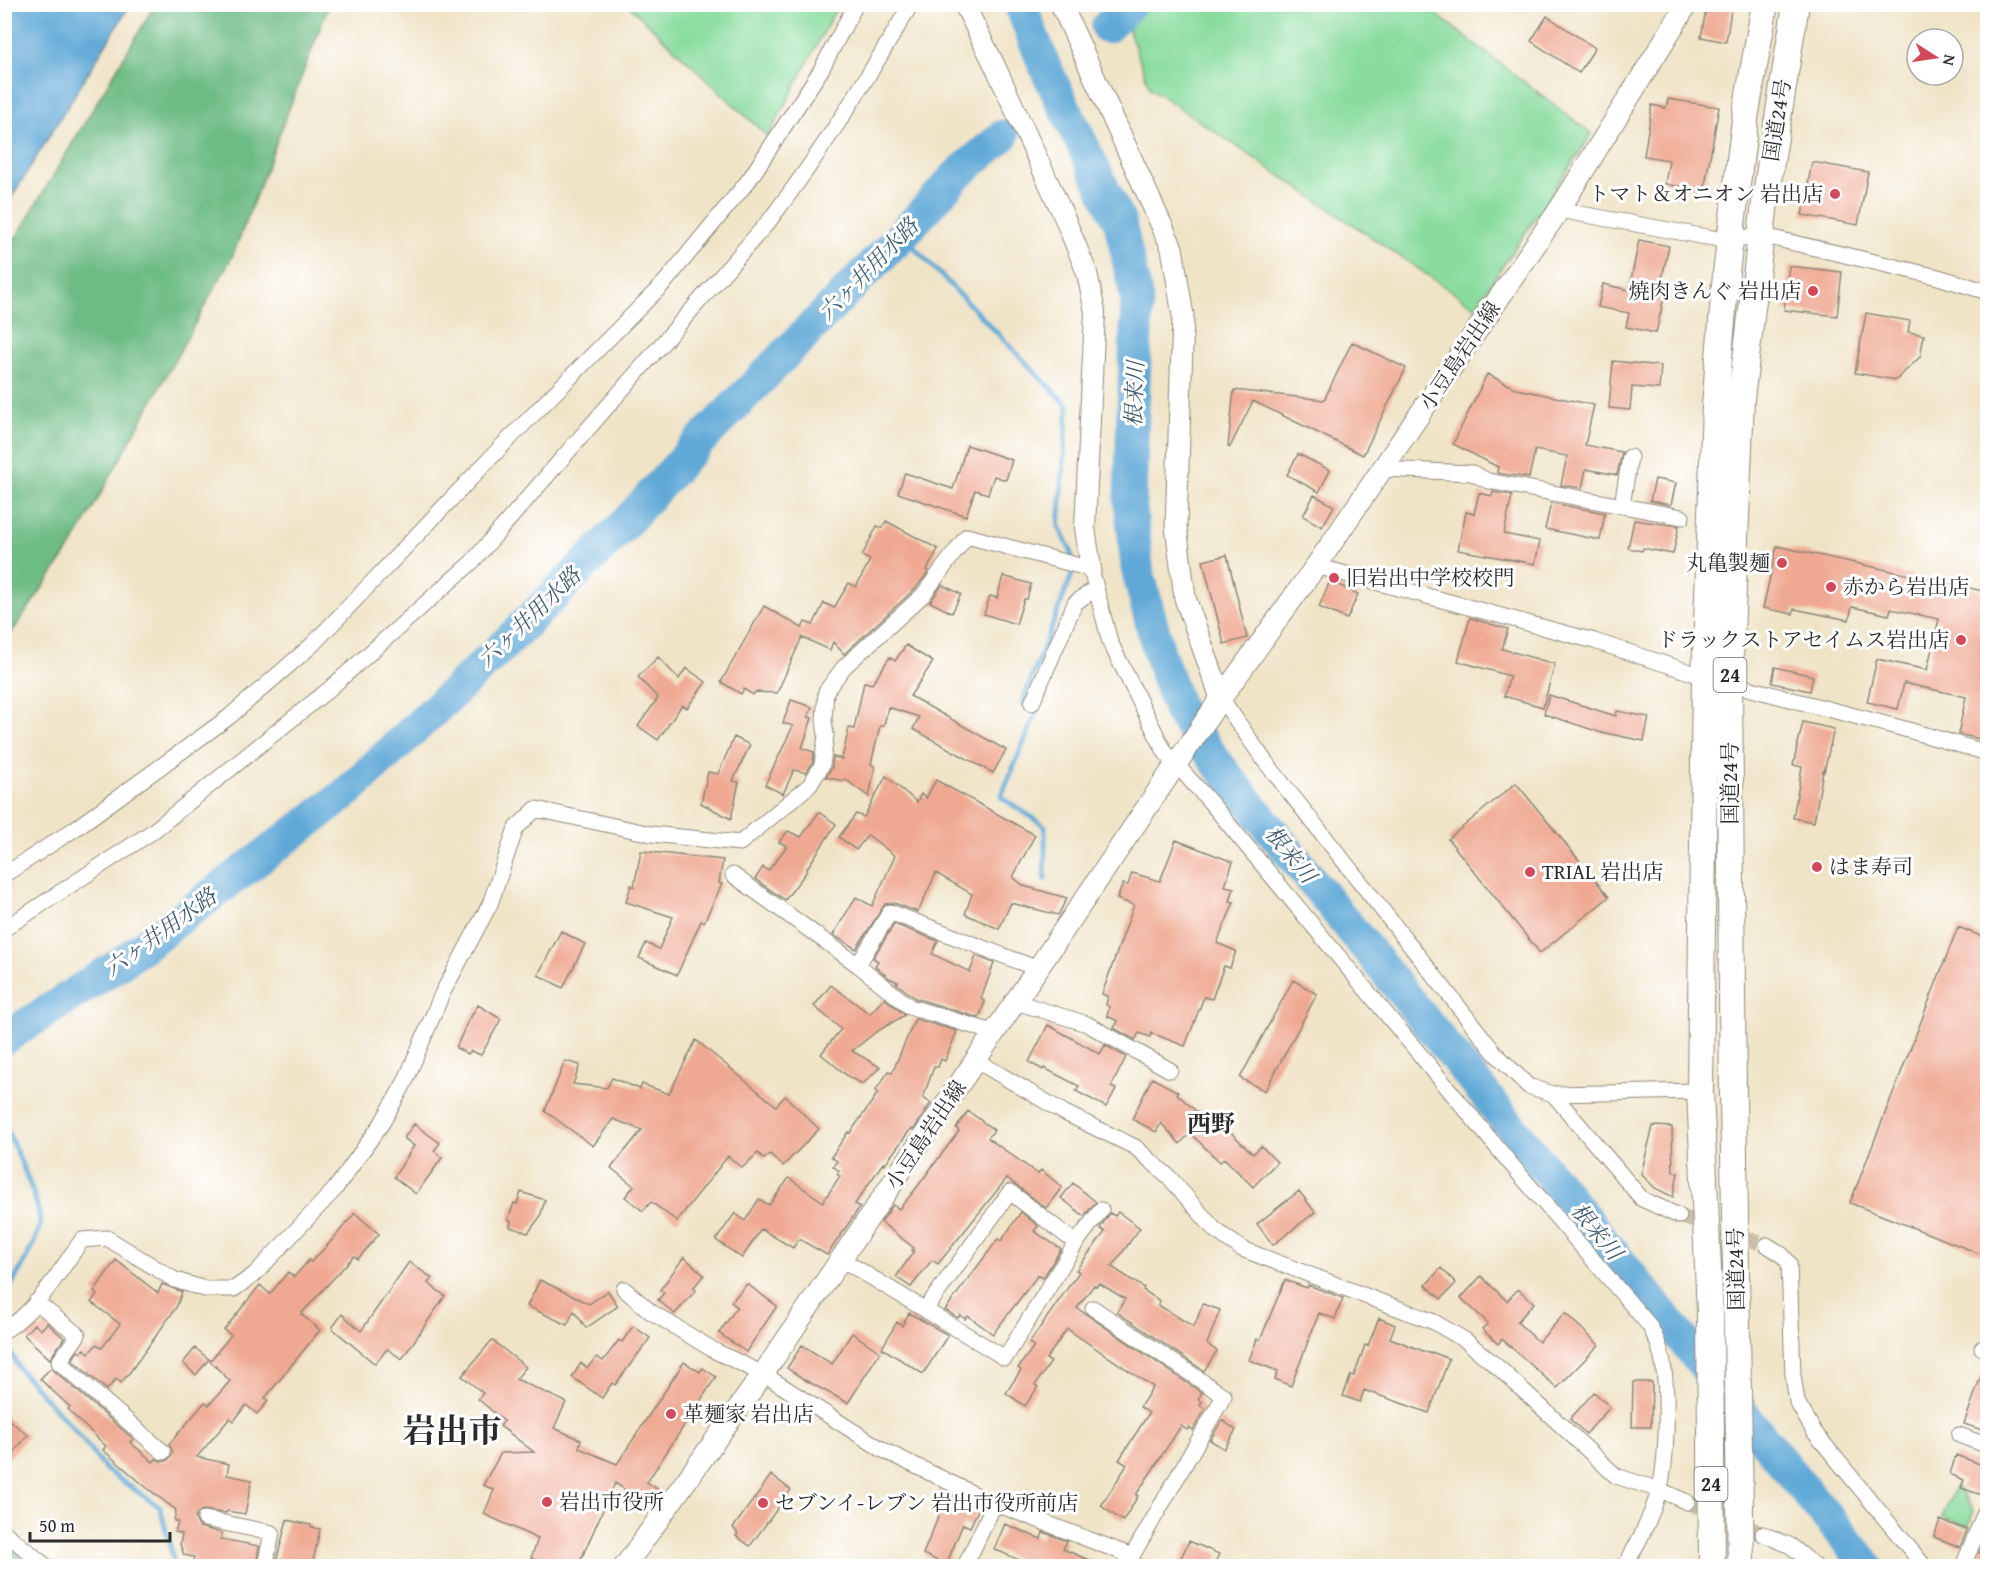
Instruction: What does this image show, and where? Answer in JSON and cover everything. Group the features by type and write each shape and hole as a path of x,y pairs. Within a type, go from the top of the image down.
{"highway":[{"name":"国道24号","path":"1742,1566 1733,1109 1717,680 1714,406 1729,240 1746,112 1765,4"},
{"name":"国道24号","path":"1712,1566 1710,1312 1700,1091 1717,680 1741,399 1760,235 1776,117 1796,4"}],"main road":[{"path":"1061,4 1172,248 1183,316 1176,526 1185,598 1216,707"},
{"name":"小豆島岩出線","path":"625,1566 763,1374 1180,759 1383,469 1559,210 1687,4"}],"street":[{"path":"4,875 76,828 229,717 312,645 498,450 665,282 749,180 821,70 856,4"},
{"path":"4,929 152,832 327,691 472,562 770,220 810,168 857,96 911,4"},
{"path":"964,4 1000,76 1087,273 1095,312 1085,528 1093,578 1110,642 1166,752 1180,759 1211,803 1510,1163 1649,1325 1660,1351 1666,1396 1664,1465 1660,1490 1645,1531 1625,1566"},
{"path":"1559,210 1729,240 1760,235 1938,277 1988,292"},
{"path":"1622,505 1630,457"},
{"path":"1383,469 1472,473 1488,481 1683,517"},
{"path":"8,1329 36,1302 82,1240 107,1238 176,1280 205,1289 234,1289 255,1274 335,1189 382,1123 405,1082 442,994 490,904 516,828 536,809 651,834 740,843 810,785 822,765 826,735 824,720 826,691 844,667 923,595 968,536 1093,578"},
{"path":"1316,566 1594,641 1717,680 1988,753"},
{"path":"1032,703 1075,603 1093,578"},
{"path":"1216,707 1263,760 1496,1053 1528,1086 1553,1094 1700,1091"},
{"path":"733,875 858,965 910,1007 996,1033"},
{"path":"858,965 890,912 1038,969"},
{"path":"1016,1002 1087,1024 1170,1070"},
{"path":"977,1061 1065,1113 1136,1147 1169,1177 1215,1230 1242,1250 1434,1322 1465,1340 1499,1368 1616,1476 1660,1490 1687,1502"},
{"path":"1553,1094 1642,1198 1679,1216"},
{"path":"925,1310 1010,1192 1077,1243"},
{"path":"842,1259 1005,1358 1077,1243 1101,1210"},
{"path":"1767,1245 1781,1254 1789,1263 1793,1375 1797,1402 1815,1433 1924,1566"},
{"path":"624,1289 651,1312 715,1351 763,1374 883,1450 1130,1564 1224,1396 1093,1308"},
{"path":"36,1302 78,1335 58,1362 163,1452"},
{"path":"1959,1435 1988,1446"},
{"path":"965,1566 995,1503"},
{"path":"1963,1566 1988,1505"},
{"path":"205,1519 272,1533 265,1566"},
{"path":"4,1532 46,1566"},
{"path":"1763,1534 1791,1546 1815,1566"}],"green space":[{"path":"155,5 329,5 233,255 73,544 5,642 5,256"},
{"path":"628,5 838,5 768,137"},
{"path":"1148,5 1424,5 1592,134 1475,307 1150,88 1127,26"},
{"path":"1956,1486 1974,1510 1968,1526 1942,1517"},
{"path":"4,1529 38,1566 5,1566"}],"water":[{"path":"4,5 130,5 5,208"}],"building":[{"path":"1707,4 1732,4 1726,42 1701,37"},
{"path":"1547,16 1595,48 1579,73 1531,41"},
{"path":"1668,99 1719,107 1704,191 1665,184 1669,160 1644,156 1652,105 1666,108"},
{"name":"トマト＆オニオン 岩出店","path":"1812,162 1868,172 1858,225 1802,215"},
{"path":"1639,240 1669,246 1658,296 1664,297 1656,333 1626,327 1629,313 1598,307 1603,284 1629,290"},
{"name":"焼肉きんぐ 岩出店","path":"1789,266 1842,272 1837,316 1784,310"},
{"path":"1866,313 1910,321 1908,332 1924,335 1920,357 1896,380 1855,373"},
{"path":"1352,342 1406,368 1363,455 1253,401 1230,447 1228,446 1234,390 1324,400"},
{"path":"1613,361 1661,366 1659,389 1632,387 1630,410 1609,408"},
{"path":"1487,374 1517,389 1594,405 1585,445 1622,452 1617,475 1586,469 1582,488 1561,485 1567,456 1535,450 1529,478 1497,473 1498,467 1453,444"},
{"path":"967,445 1012,460 1006,480 994,476 988,494 975,490 966,516 898,493 905,473 953,489"},
{"path":"1298,454 1330,470 1319,492 1287,475"},
{"path":"1655,479 1676,483 1671,505 1650,501"},
{"path":"1493,492 1512,495 1504,534 1540,541 1535,564 1458,550 1466,512 1474,514 1479,493 1492,496"},
{"path":"1314,495 1334,506 1322,527 1303,516"},
{"path":"1551,503 1605,513 1600,540 1545,529"},
{"path":"1634,520 1679,526 1673,554 1643,548 1642,551 1628,548"},
{"path":"886,521 938,549 927,570 929,571 916,588 844,654 833,642 830,650 802,637 777,693 755,692 753,695 744,689 741,694 721,682 764,606 802,628 805,622 813,625 824,603 834,608 849,583 856,587 870,560 862,556 877,526 882,528"},
{"path":"1777,546 1988,592 1988,741 1958,734 1966,697 1904,683 1898,709 1867,702 1877,659 1927,670 1939,619 1891,609 1889,615 1852,607 1849,620 1794,609 1793,614 1763,608"},
{"path":"1227,555 1247,638 1224,644 1203,561"},
{"path":"1003,576 1031,584 1016,624 984,614 990,596 997,598"},
{"path":"1330,581 1358,594 1347,619 1319,607"},
{"path":"942,585 961,594 952,613 930,602"},
{"path":"1470,618 1508,629 1502,649 1555,664 1543,707 1504,696 1510,676 1458,661"},
{"path":"906,645 933,662 910,696 1006,750 993,773 913,729 919,717 888,707 884,726 880,726 871,764 875,767 869,797 845,779 843,781 826,777 832,767 833,757 842,759 849,728 854,729 864,682 872,684 890,657 895,661"},
{"path":"658,657 679,679 686,668 706,682 687,708 682,705 658,740 638,726 658,698 638,677"},
{"path":"1775,667 1813,676 1810,691 1772,683"},
{"path":"1549,695 1616,716 1617,711 1649,717 1644,741 1605,734 1544,714"},
{"path":"791,700 812,707 808,717 812,718 802,748 814,752 813,762 806,773 794,770 783,794 765,785 793,726 783,723"},
{"path":"1803,722 1834,729 1823,771 1814,822 1793,818 1802,767 1793,765"},
{"path":"734,737 750,745 733,781 739,782 731,819 701,803 708,772 718,774"},
{"path":"886,776 917,802 921,794 926,798 936,780 1035,835 1013,877 1024,886 1067,898 1058,915 1011,903 999,929 965,914 972,894 936,873 918,912 894,903 885,904 856,949 833,935 856,897 872,906 895,856 868,835 856,850 839,837 856,814 864,817"},
{"path":"1516,783 1609,897 1540,953 1448,839"},
{"path":"819,812 836,824 807,871 785,900 755,879 763,867 768,871 787,846 779,842 788,831 801,837"},
{"path":"1176,840 1233,862 1225,886 1234,888 1230,901 1234,902 1217,943 1236,951 1230,968 1224,966 1212,999 1204,997 1185,1046 1151,1033 1150,1037 1139,1033 1135,1040 1114,1028 1118,1021 1107,1016 1108,997 1102,994 1134,905 1117,899 1123,884 1128,885 1132,873 1160,881"},
{"path":"641,851 723,860 719,883 722,884 704,922 701,921 677,975 639,958 646,943 659,949 673,917 626,902 631,885 634,887"},
{"path":"894,924 938,941 932,954 970,972 976,956 994,963 981,999 985,1001 979,1018 915,998 896,983 898,982 889,978 875,966 878,961 873,958"},
{"path":"1958,927 1988,939 1988,1257 1850,1203"},
{"path":"561,931 585,944 563,988 538,975"},
{"path":"1293,980 1317,994 1265,1091 1240,1078"},
{"path":"831,985 870,1014 884,998 905,1015 876,1032 852,1051 880,1067 863,1084 850,1078 821,1054 841,1029 814,1006"},
{"path":"478,1005 501,1019 481,1055 471,1051 468,1054 456,1048"},
{"path":"915,1019 957,1031 945,1061 941,1059 938,1067 934,1067 923,1098 931,1103 914,1129 910,1130 885,1164 883,1163 855,1204 860,1207 827,1255 799,1239 793,1248 761,1229 742,1258 716,1240 735,1213 745,1221 759,1199 769,1205 789,1178 823,1202 840,1176 837,1174 839,1171 833,1166 837,1161 831,1157 878,1093 875,1091 889,1071 892,1073"},
{"path":"1048,1025 1100,1054 1105,1045 1126,1057 1111,1087 1116,1089 1106,1107 1076,1091 1079,1086 1029,1062"},
{"path":"696,1040 776,1106 785,1096 819,1129 783,1166 770,1154 764,1159 758,1153 742,1168 728,1156 677,1221 651,1202 643,1211 625,1197 634,1186 611,1168 642,1130 613,1119 593,1146 545,1111 565,1061 580,1065 573,1084 607,1088 612,1078 640,1089 642,1084 669,1094"},
{"path":"1152,1078 1178,1092 1177,1094 1215,1128 1220,1122 1253,1154 1261,1146 1277,1162 1253,1187 1224,1158 1220,1162 1190,1133 1180,1144 1161,1123 1156,1132 1132,1119"},
{"path":"968,1111 994,1130 988,1138 1038,1174 1041,1170 1062,1187 1046,1208 1007,1178 938,1264 932,1260 911,1287 896,1277 914,1248 881,1222 893,1205 899,1209 914,1191 959,1131 956,1128"},
{"path":"414,1124 440,1143 434,1151 442,1158 416,1194 394,1177 414,1146 404,1138"},
{"path":"1653,1126 1672,1127 1673,1172 1678,1173 1673,1197 1655,1188 1641,1174"},
{"path":"1073,1183 1096,1202 1084,1216 1061,1198"},
{"path":"1299,1191 1315,1212 1273,1245 1257,1224"},
{"path":"521,1192 545,1200 540,1217 528,1233 510,1227 511,1221 508,1220"},
{"path":"1021,1212 1038,1226 1034,1231 1061,1249 1043,1278 1038,1275 993,1334 968,1316 965,1319 960,1315 958,1318 945,1310 998,1239 1001,1241"},
{"path":"1118,1212 1140,1228 1112,1267 1160,1301 1158,1305 1194,1327 1203,1304 1220,1310 1207,1344 1217,1351 1204,1371 1117,1312 1125,1299 1099,1283 1094,1285 1077,1308 1202,1393 1198,1399 1202,1402 1200,1405 1205,1409 1193,1430 1189,1427 1187,1430 1181,1426 1136,1495 1138,1496 1123,1521 1101,1506 1127,1465 1119,1460 1149,1413 1140,1407 1153,1387 1067,1329 1046,1359 1051,1362 1035,1385 1038,1387 1025,1406 1006,1393 1021,1370 1018,1368 1034,1346 1029,1343 1079,1272 1076,1270 1105,1232 1100,1228 1110,1213 1115,1216"},
{"path":"355,1213 379,1234 358,1259 354,1256 301,1314 320,1330 265,1398 268,1401 257,1414 246,1405 234,1421 230,1418 197,1457 229,1464 227,1475 252,1480 245,1514 203,1510 197,1513 195,1518 199,1527 222,1533 221,1539 259,1546 256,1566 192,1566 194,1557 184,1555 180,1544 182,1534 175,1532 178,1522 174,1521 176,1510 103,1450 106,1446 40,1379 51,1368 133,1439 130,1442 153,1462 156,1459 167,1461 173,1453 169,1444 205,1402 209,1405 230,1381 210,1361 231,1335 224,1330 260,1285 270,1294 288,1272 294,1277 309,1260 311,1262 326,1247"},
{"path":"684,1257 704,1275 693,1288 696,1290 675,1314 658,1300 664,1293 660,1290"},
{"path":"116,1260 158,1293 162,1284 182,1292 176,1308 130,1372 121,1383 116,1379 107,1390 72,1360 78,1351 81,1353 84,1349 89,1353 97,1344 102,1348 120,1324 91,1302 97,1295 94,1291"},
{"path":"409,1262 432,1278 428,1283 445,1296 402,1359 387,1349 375,1364 332,1328 342,1314 361,1331"},
{"path":"1441,1268 1456,1283 1441,1299 1426,1285"},
{"path":"1481,1276 1507,1301 1518,1289 1534,1303 1517,1322 1539,1342 1565,1313 1599,1345 1557,1388 1502,1339 1498,1344 1482,1329 1488,1323 1461,1298"},
{"path":"540,1280 589,1304 608,1291 618,1306 586,1328 574,1311 567,1325 527,1306"},
{"path":"1285,1280 1307,1288 1308,1285 1343,1298 1335,1319 1319,1313 1291,1386 1275,1379 1278,1371 1249,1360 1257,1339 1260,1340"},
{"path":"747,1284 777,1306 746,1352 719,1333 737,1307 731,1302"},
{"path":"909,1313 948,1335 923,1374 882,1348 897,1322 902,1326"},
{"path":"1379,1318 1395,1325 1390,1338 1449,1359 1429,1413 1364,1390 1360,1402 1343,1396"},
{"path":"47,1323 64,1338 50,1359 24,1335 34,1324 41,1330"},
{"path":"633,1326 650,1338 615,1385 612,1383 602,1398 572,1377 581,1363 587,1368 597,1357 603,1361 619,1340 622,1342"},
{"path":"852,1333 880,1352 848,1403 787,1368 802,1345 832,1364"},
{"path":"492,1340 526,1367 516,1379 566,1402 554,1428 581,1440 579,1448 617,1464 684,1362 700,1372 703,1368 716,1377 647,1482 659,1490 649,1505 615,1483 578,1566 549,1566 531,1558 538,1539 484,1514 494,1490 483,1485 501,1453 534,1452 500,1426 504,1421 478,1399 483,1393 462,1376"},
{"path":"195,1348 209,1359 196,1375 183,1363"},
{"path":"1985,1365 1988,1365 1988,1432 1964,1424"},
{"path":"1633,1382 1652,1382 1651,1427 1632,1427"},
{"path":"1594,1392 1610,1407 1586,1434 1570,1419"},
{"path":"4,1416 28,1435 4,1464"},
{"path":"1222,1420 1236,1430 1224,1449 1210,1440"},
{"path":"1956,1455 1988,1467 1988,1495 1961,1488 1964,1480 1950,1474"},
{"path":"771,1475 791,1490 750,1546 736,1536 738,1533 733,1528"},
{"path":"941,1490 979,1508 970,1527 963,1524 946,1565 923,1554 940,1513 932,1508"},
{"path":"287,1520 320,1529 312,1566 275,1566"},
{"path":"1940,1520 1967,1530 1960,1547 1934,1537"},
{"path":"1005,1524 1041,1539 1043,1532 1067,1541 1063,1549 1103,1566 1033,1566 994,1549"},
{"path":"1988,1537 1988,1556 1979,1553"},
{"path":"1189,1541 1219,1554 1213,1566 1177,1566"}],"waterway":[{"name":"根来川","path":"1020,4 1045,67 1120,223 1137,300 1130,499 1137,568 1160,656 1180,712 1220,767 1868,1566"},
{"path":"1107,27 1116,4"},
{"name":"六ヶ井用水路","path":"1107,27 1130,4"},
{"name":"六ヶ井用水路","path":"4,1039 121,963 344,795 507,642 622,527 699,442 902,235 957,175 1003,136"},
{"path":"902,235 1068,406 1059,527 1071,551 1073,572 1022,703 1037,711 1001,797 1045,826 1045,879"},
{"path":"4,1122 31,1187 40,1222 31,1249 4,1298"},
{"path":"4,1336 20,1370 79,1435 106,1470 160,1507 175,1566"}],"tunnel":[{"path":"1679,1216 1767,1245"},
{"path":"1687,1502 1763,1534"}],"place":[{"name":"トマト＆オニオン 岩出店","path":"1835,194"},
{"name":"焼肉きんぐ 岩出店","path":"1813,291"},
{"name":"丸亀製麺","path":"1782,563"},
{"name":"旧岩出中学校校門","path":"1334,578"},
{"name":"赤から岩出店","path":"1831,587"},
{"name":"ドラックストアセイムス岩出店","path":"1961,640"},
{"name":"はま寿司","path":"1817,867"},
{"name":"TRIAL 岩出店","path":"1530,872"},
{"name":"革麺家 岩出店","path":"671,1414"},
{"name":"岩出市役所","path":"547,1502"},
{"name":"セブンイ-レブン 岩出市役所前店","path":"763,1503"}],"district":[{"name":"西野","path":"1211,1124"},
{"name":"岩出市","path":"452,1430"}]}
